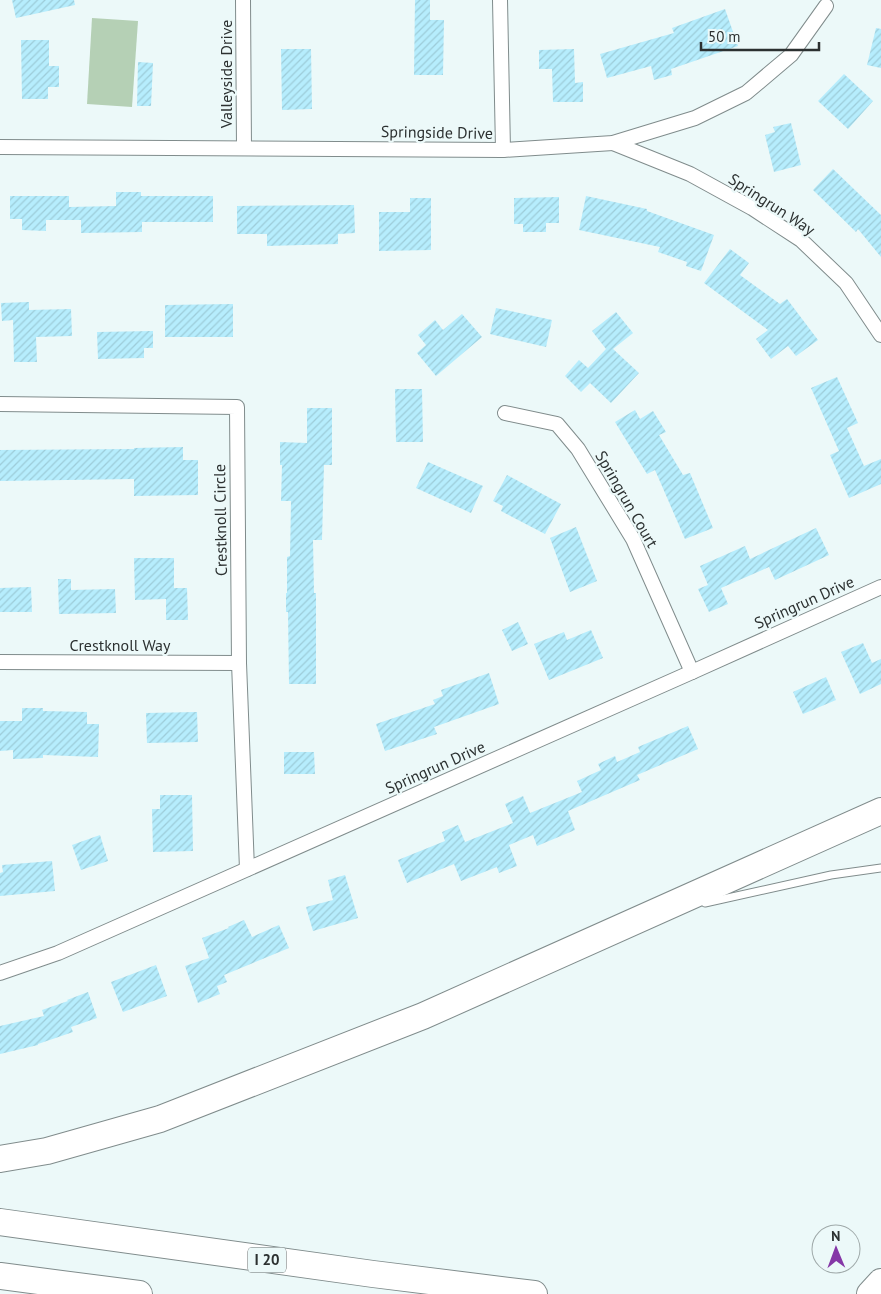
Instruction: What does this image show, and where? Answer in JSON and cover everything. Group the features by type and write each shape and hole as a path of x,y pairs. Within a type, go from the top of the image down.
{"highway":[{"path":"0,1159 47,1151 160,1119 423,1016 881,811"},
{"name":"I 20","path":"0,1222 373,1274 534,1294"},
{"path":"0,1276 140,1294"},
{"path":"870,1294 881,1282"}],"street":[{"name":"Valleyside Drive","path":"243,0 244,148"},
{"path":"500,0 503,150"},
{"name":"Springside Drive","path":"0,147 503,150 613,142 695,118 746,93 792,55 826,6"},
{"name":"Springrun Way","path":"613,142 690,174 752,208 801,240 846,283 881,336"},
{"name":"Crestknoll Circle","path":"0,404 237,408 239,663 247,869"},
{"name":"Springrun Court","path":"505,413 557,424 578,448 633,539 692,672"},
{"name":"Springrun Drive","path":"0,973 58,953 881,587"},
{"name":"Crestknoll Way","path":"0,662 239,663"}],"lane":[{"path":"697,904 831,875 881,868"},
{"path":"650,915 688,906"}],"green space":[{"path":"92,18 138,21 132,107 87,104"}],"building":[{"path":"12,0 74,0 75,5 16,18"},
{"path":"415,0 430,0 430,20 444,20 443,75 414,75"},
{"path":"725,9 738,46 671,69 672,75 654,80 651,66 607,78 600,54 674,33 672,28"},
{"path":"876,28 881,29 881,68 867,65"},
{"path":"21,40 49,40 49,66 59,66 59,87 48,87 48,99 22,99"},
{"path":"281,49 311,49 312,109 282,110"},
{"path":"574,49 575,83 583,82 583,102 553,102 552,69 539,69 539,50"},
{"path":"138,62 153,63 151,106 137,106"},
{"path":"844,74 873,101 848,129 818,101"},
{"path":"791,123 801,165 774,172 765,135 775,132 773,127"},
{"path":"833,169 881,215 881,257 858,229 856,232 813,190"},
{"path":"116,192 141,192 141,196 213,196 213,222 142,222 142,232 81,233 81,220 46,220 46,231 22,230 22,219 10,219 10,196 69,196 69,207 116,206"},
{"path":"586,196 647,209 647,211 714,235 701,271 686,266 687,262 658,252 660,247 579,230"},
{"path":"559,197 559,223 546,223 546,232 523,232 523,224 514,224 514,198"},
{"path":"410,198 431,198 431,250 379,251 379,212 410,212"},
{"path":"354,205 355,233 338,234 338,244 267,246 267,234 237,234 237,206"},
{"path":"730,249 749,263 740,275 780,304 787,299 818,340 796,356 788,346 771,359 756,339 768,330 704,283"},
{"path":"29,302 29,310 71,309 72,336 36,337 37,362 14,362 13,320 2,321 1,303"},
{"path":"233,304 233,337 165,337 165,305"},
{"path":"496,308 552,320 546,347 490,334"},
{"path":"616,312 633,333 613,349 639,373 611,403 590,383 581,392 565,376 579,360 588,368 606,349 592,331"},
{"path":"462,314 482,337 436,376 417,353 426,345 418,335 435,320 443,330"},
{"path":"153,331 153,348 144,348 144,358 98,359 97,332"},
{"path":"837,377 858,423 847,428 864,466 881,459 881,484 849,498 830,455 839,451 811,388"},
{"path":"395,389 422,389 423,442 396,442"},
{"path":"307,408 332,408 332,465 324,465 322,540 313,540 314,593 316,593 316,684 289,684 286,593 287,557 290,556 291,501 281,501 282,465 280,465 280,442 307,443"},
{"path":"635,410 640,419 653,411 666,432 659,435 683,475 690,473 713,528 685,539 655,470 647,474 615,422"},
{"path":"183,447 183,460 198,460 198,495 134,496 134,479 0,481 0,450"},
{"path":"428,462 483,486 471,513 416,488"},
{"path":"507,475 561,504 545,534 501,511 503,506 493,501"},
{"path":"576,527 597,581 570,592 550,538"},
{"path":"816,528 829,555 775,580 769,567 721,588 728,604 709,612 698,589 708,585 700,566 745,546 750,559"},
{"path":"134,558 174,558 174,588 187,588 188,620 166,620 166,599 135,600"},
{"path":"58,579 71,579 71,590 115,589 116,613 59,614"},
{"path":"31,587 32,612 0,612 0,588"},
{"path":"518,622 528,644 512,651 502,630"},
{"path":"591,630 603,658 549,680 534,644 564,632 567,640"},
{"path":"863,643 872,663 881,659 881,684 860,694 841,652"},
{"path":"489,673 499,704 434,727 437,734 385,751 376,724 435,704 433,700 443,696 441,690"},
{"path":"826,677 836,700 803,714 793,692"},
{"path":"22,708 43,708 43,711 87,712 87,724 99,724 98,757 43,755 43,758 13,759 13,750 0,751 0,721 22,721"},
{"path":"197,712 198,742 147,743 146,713"},
{"path":"688,726 698,749 637,775 640,780 568,811 575,830 537,846 533,835 509,845 517,866 499,873 497,867 461,881 454,864 407,883 398,860 445,841 442,832 458,825 465,842 513,823 505,804 523,796 530,813 582,792 577,781 601,770 598,764 615,756 617,762 640,752 638,747"},
{"path":"284,752 314,752 315,774 284,774"},
{"path":"160,795 192,795 193,851 153,852 152,809 160,809"},
{"path":"100,835 108,861 81,870 72,845"},
{"path":"52,861 55,891 0,896 2,865"},
{"path":"345,875 358,918 313,931 306,907 333,900 328,880"},
{"path":"244,920 252,937 279,925 289,948 224,975 227,982 217,986 220,994 198,1003 185,966 209,958 202,938"},
{"path":"156,965 167,996 123,1012 111,982"},
{"path":"88,992 97,1018 71,1027 73,1032 38,1045 0,1054 0,1026 44,1016 42,1010"}]}
